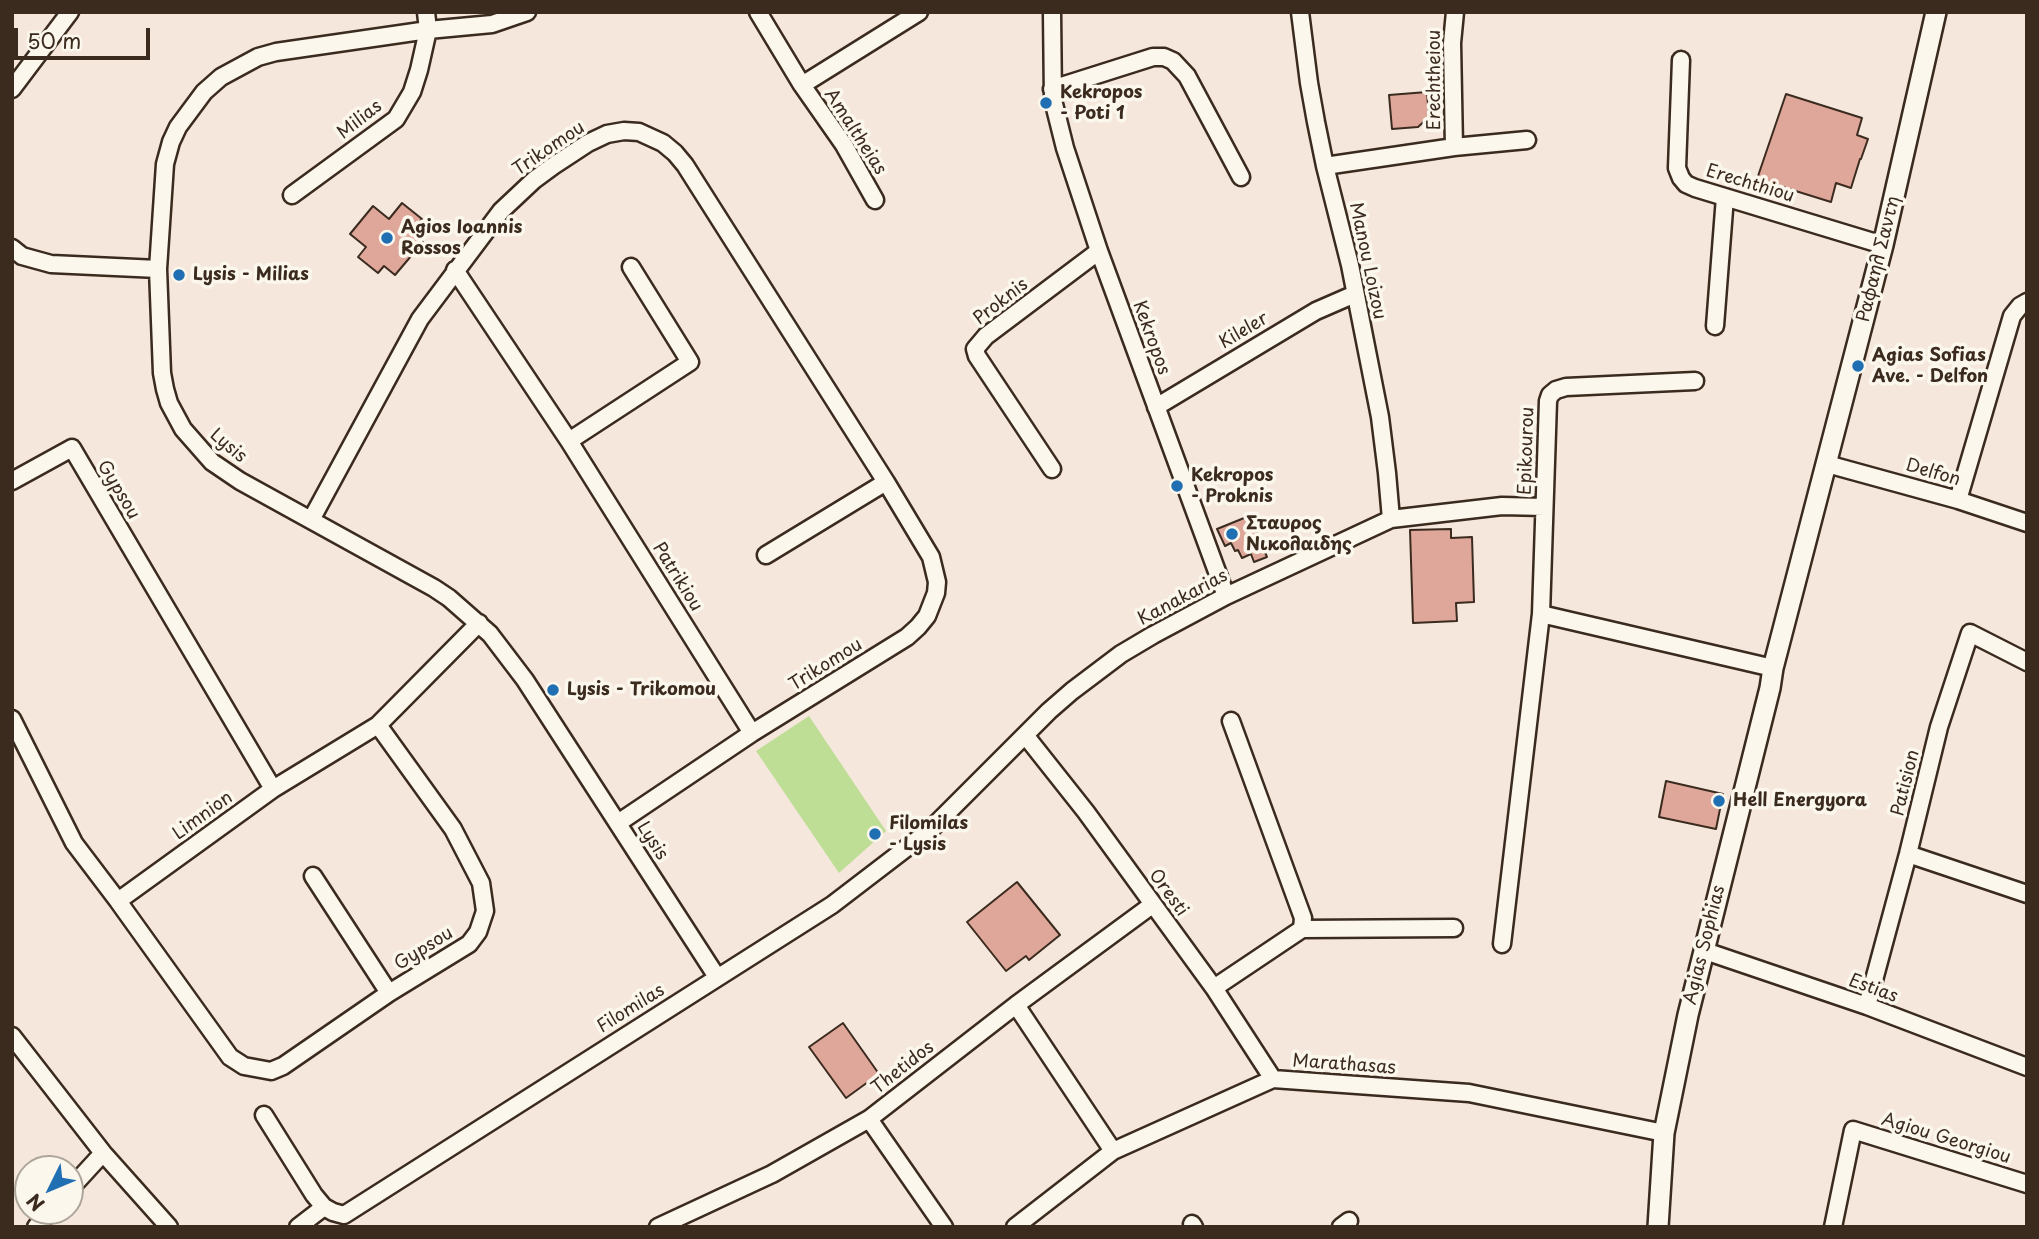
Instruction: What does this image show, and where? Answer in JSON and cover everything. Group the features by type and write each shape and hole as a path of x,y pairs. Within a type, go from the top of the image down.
{"street":[{"path":"12,89 70,12"},
{"name":"Milias","path":"292,195 396,119 412,92 428,30 426,12"},
{"name":"Lysis","path":"527,12 492,24 428,30 276,52 258,57 221,77 204,92 178,127 165,164 158,269 163,381 169,403 183,429 212,462 240,481 434,588 479,623 525,680 716,977"},
{"name":"Amaltheias","path":"758,12 802,85 844,145 875,200"},
{"name":"Amaltheias","path":"802,85 919,12"},
{"name":"Kekropos","path":"1052,12 1052,89 1065,148 1099,251 1226,596"},
{"name":"Manou Loizou","path":"1300,12 1309,83 1325,166 1350,265 1380,417 1391,519"},
{"name":"Erechtheiou","path":"1454,147 1451,43 1455,12"},
{"name":"Ραφαηλ Σαντη","path":"1773,668 1883,245 1936,12"},
{"path":"1052,89 1153,58 1164,57 1173,61 1187,76 1241,177"},
{"name":"Erechthiou","path":"1681,60 1677,168 1686,184 1883,245"},
{"name":"Trikomou","path":"311,520 420,319 501,211 552,166 607,134 639,132 651,136 675,153 886,482 931,557 937,582 936,593 927,616 908,637 752,733 618,823"},
{"name":"Erechtheiou","path":"1325,166 1454,147 1527,140"},
{"path":"1715,326 1725,197"},
{"path":"12,248 22,256 51,264 158,269"},
{"name":"Proknis","path":"1052,469 976,356 975,349 986,336 1099,251"},
{"path":"569,441 690,362 631,267"},
{"name":"Patrikiou","path":"455,270 569,441 752,733"},
{"name":"Kileler","path":"1156,407 1315,311 1354,294"},
{"path":"1958,500 2012,316 2027,302"},
{"name":"Epikourou","path":"1502,944 1541,614 1550,394 1566,387 1695,381"},
{"name":"Gypsou","path":"12,481 72,448 273,789"},
{"name":"Delfon","path":"1827,464 1958,500 2027,523"},
{"path":"766,555 886,482"},
{"name":"Kanakarias","path":"1025,735 1072,691 1121,654 1153,635 1226,596 1391,519 1502,506 1544,507"},
{"path":"1541,614 1773,668"},
{"name":"Limnion","path":"118,901 273,789 378,725 479,623"},
{"name":"Patision","path":"1867,1006 1939,727 1970,633 2027,662"},
{"name":"Agias Sophias","path":"1658,1227 1664,1133 1688,1015 1773,668"},
{"path":"12,719 74,842 118,901"},
{"path":"1231,721 1303,918 1302,929"},
{"name":"Gypsou","path":"118,901 230,1057 244,1066 271,1071 284,1066 389,993 468,944 478,932 485,911 481,883 453,829 378,725"},
{"name":"Oresti","path":"1025,735 1086,812 1214,988 1273,1079"},
{"name":"Filomilas","path":"324,1207 344,1215 832,905 901,854 955,807 1025,735"},
{"path":"1908,854 2027,894"},
{"path":"313,876 389,993"},
{"name":"Thetidos","path":"658,1227 772,1174 869,1119 1016,1005 1152,905"},
{"path":"1214,988 1302,929 1454,928"},
{"name":"Estias","path":"1705,951 1867,1006 2027,1067"},
{"path":"1016,1005 1113,1151"},
{"path":"12,1036 103,1153 169,1227"},
{"name":"Marathasas","path":"1016,1227 1113,1151 1273,1079 1469,1093 1664,1133"},
{"path":"264,1115 324,1207 298,1227"},
{"path":"869,1119 944,1227"},
{"name":"Agiou Georgiou","path":"1833,1227 1853,1130 2027,1184"},
{"path":"84,1174 103,1153"}],"green space":[{"path":"809,716 886,831 839,873 756,751"}],"building":[{"path":"1427,92 1429,117 1418,127 1392,129 1389,95"},
{"path":"1786,94 1862,118 1857,135 1868,139 1851,188 1836,183 1831,202 1757,179"},
{"name":"Agios Ioannis Rossos","path":"402,203 422,219 411,232 423,242 395,275 384,266 378,273 358,257 366,247 350,234 373,206 389,219"},
{"path":"1249,516 1267,557 1254,562 1251,554 1242,558 1231,543 1225,546 1217,529"},
{"path":"1451,529 1451,538 1472,537 1474,602 1456,603 1457,621 1413,623 1410,530"},
{"path":"1666,781 1723,794 1716,829 1659,817"},
{"path":"1017,882 1060,935 1029,960 1026,956 1006,971 967,922"},
{"path":"843,1023 879,1074 846,1098 809,1047"}],"place":[{"name":"Kekropos - Poti 1","path":"1046,103"},
{"name":"Agios Ioannis Rossos","path":"387,238"},
{"name":"Lysis - Milias","path":"179,275"},
{"name":"Agias Sofias Ave. - Delfon","path":"1858,366"},
{"name":"Kekropos - Proknis","path":"1177,486"},
{"name":"Σταυρος Νικολαιδης","path":"1232,534"},
{"name":"Lysis - Trikomou","path":"553,690"},
{"name":"Hell Energyora","path":"1719,801"},
{"name":"Filomilas - Lysis","path":"875,834"}]}
